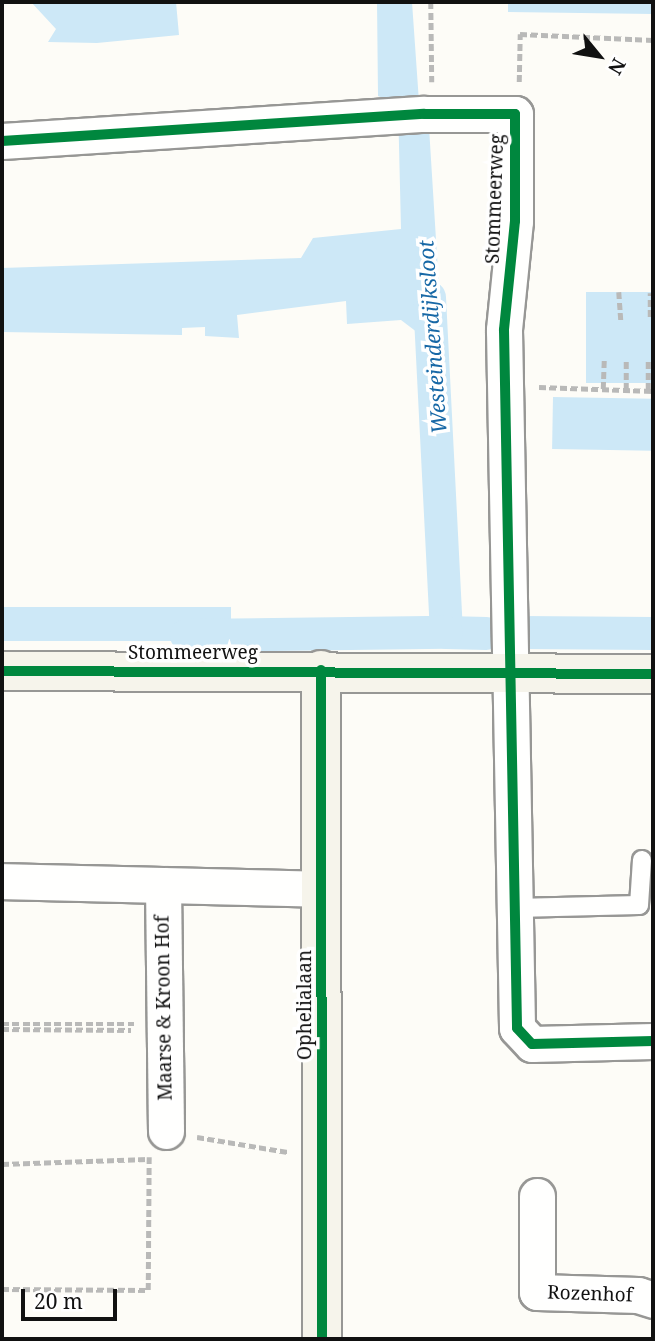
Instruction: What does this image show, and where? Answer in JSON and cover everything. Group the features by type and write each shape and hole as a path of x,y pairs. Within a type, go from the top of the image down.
{"street":[{"name":"Stommeerweg","path":"2,141 417,115 515,114 515,221 503,330 517,1028 532,1044 653,1041"},
{"name":"Stommeerweg","path":"2,671 321,670 653,674"},
{"name":"Ophelialaan","path":"321,670 322,1339"},
{"path":"2,881 322,889"},
{"name":"Maarse & Kroon Hof","path":"158,1145 163,885"},
{"name":"Rozenhof","path":"537,1196 537,1292 638,1295 653,1300"}],"lane":[{"path":"515,908 639,905 642,860"}],"path":[{"path":"417,115 431,2"},
{"path":"515,114 520,34 653,40"},
{"path":"619,292 621,322"},
{"path":"650,293 650,317"},
{"path":"603,389 604,358"},
{"path":"626,359 626,390"},
{"path":"555,387 650,391 648,359"},
{"path":"2,1029 136,1030 135,1023"},
{"path":"2,1024 124,1024"},
{"path":"2,1289 148,1290 158,1145"},
{"path":"2,1164 158,1145 322,1158"}],"water":[{"path":"31,2 176,2 179,35 97,43 48,42 56,29"},
{"path":"377,2 412,2 419,102 429,127 443,352 401,320 347,324 346,301 237,315 239,338 205,336 205,327 182,328 182,335 2,332 2,268 301,258 313,238 401,229 398,104 378,96"},
{"path":"508,2 653,2 653,14 508,12"},
{"path":"586,292 653,292 653,383 586,383"},
{"path":"553,397 653,399 652,451 552,449"},
{"path":"2,607 231,607 231,641 2,641"}],"waterway":[{"name":"Westeinderdijksloot","path":"429,297 446,632 486,633"},
{"path":"186,635 446,632"},
{"name":"Westeinderdijksloot","path":"522,632 653,633"}],"cycle path":[{"path":"2,141 424,114 515,114 515,221 504,330 517,1028 532,1044 653,1041"},
{"path":"321,670 322,1339"},
{"path":"2,671 653,674"}]}
